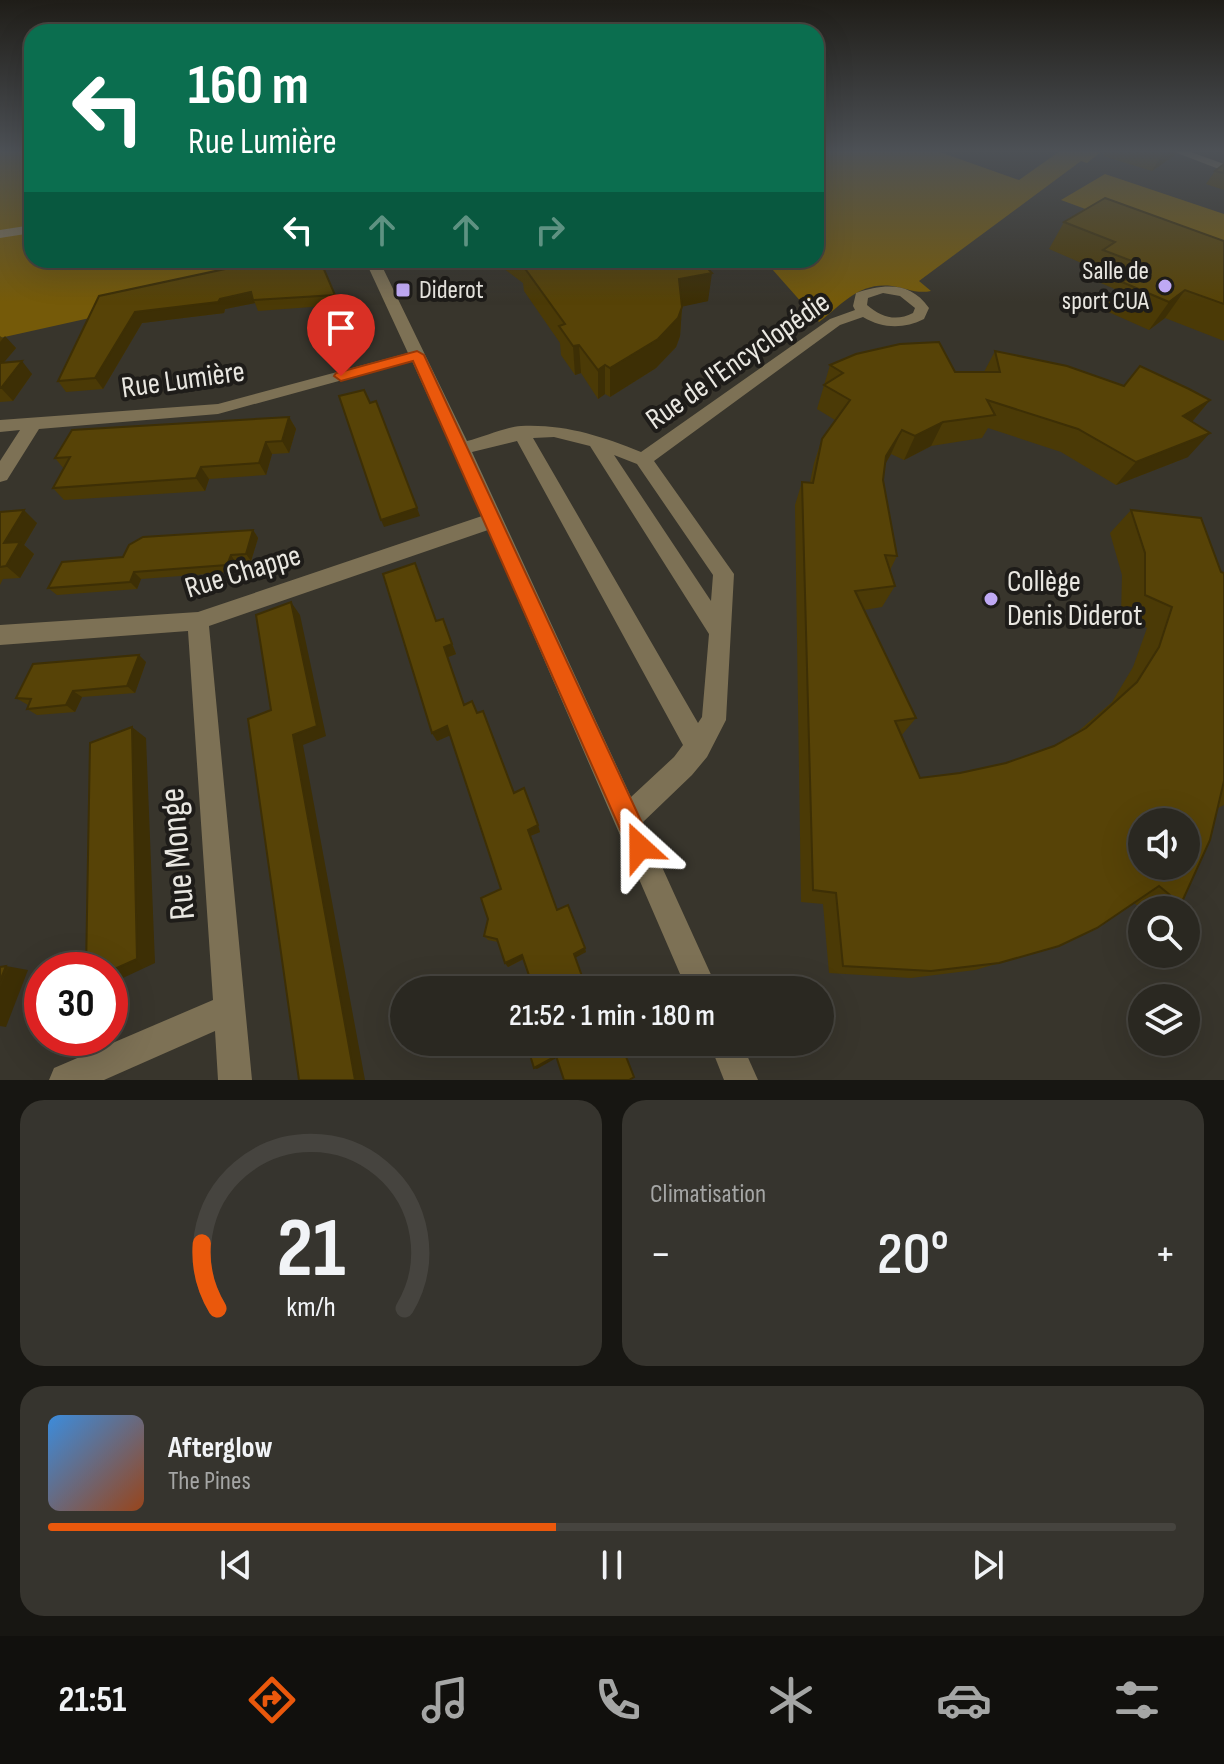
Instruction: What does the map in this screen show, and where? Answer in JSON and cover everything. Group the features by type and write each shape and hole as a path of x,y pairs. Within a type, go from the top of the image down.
{"street":[{"path":"0,234 24,230"},
{"path":"376,268 462,449 697,976"},
{"name":"Rue de l'Encyclopédie","path":"462,449 521,432 556,429 595,440 643,460 835,322 865,311"},
{"name":"Rue Lumière","path":"0,426 218,409 417,355"},
{"path":"0,475 34,423"},
{"path":"521,432 698,748"},
{"path":"595,440 720,633"},
{"path":"628,818 698,748 714,720 724,574 643,460"},
{"name":"Rue Chappe","path":"0,635 198,621 494,520"},
{"name":"Rue Monge","path":"198,621 235,1080"},
{"path":"66,1080 229,1009"},
{"path":"731,1056 741,1080"}],"shaded area":[{"path":"0,201 24,201 24,268 315,268 0,338"},
{"path":"824,201 1026,201 919,281 931,291 892,286 870,287 852,295 819,322 771,268 824,268"},
{"path":"1065,201 1187,201 1224,214 1224,260"}],"building":[{"path":"1099,201 1114,201 1224,241 1224,304 1185,290 1169,302 1122,282 1145,266 1103,250 1115,242 1064,222"},
{"path":"230,268 323,268 335,295 253,300 251,292 218,302 135,312 95,378 58,381 99,296"},
{"path":"525,268 707,268 712,273 679,279 682,307 678,318 658,339 610,368 605,365 598,370 579,345 573,346 559,326 565,324"},
{"path":"939,342 955,372 1000,372 995,351 1067,366 1124,386 1140,366 1210,400 1183,416 1210,433 1136,462 1078,429 987,400 995,415 943,422 915,436 902,430 886,456 883,480 897,556 885,555 895,586 855,591 916,718 895,721 920,778 960,773 1006,763 1054,746 1086,728 1137,682 1159,647 1172,607 1145,595 1145,553 1131,510 1201,518 1224,573 1224,781 1210,840 1200,862 1200,808 1128,808 1128,880 1192,880 1185,896 1171,896 1159,886 1144,896 1128,896 1128,907 1097,928 1059,946 999,963 931,971 843,966 836,893 813,890 802,482 813,483 822,439 850,400 824,385 843,373 830,365 856,354 900,344"},
{"path":"22,361 1,388 0,388 0,363"},
{"path":"364,390 370,403 376,401 417,508 381,520 339,396"},
{"path":"289,417 282,441 266,442 259,463 201,467 196,478 53,488 70,457 55,458 72,430"},
{"path":"24,510 4,543 20,542 6,566 0,567 0,512"},
{"path":"253,530 246,554 231,555 227,565 134,572 130,582 48,588 62,562 123,557 129,545 143,537"},
{"path":"415,563 436,621 443,619 452,644 444,647 464,705 472,701 477,713 483,711 514,793 524,788 538,825 528,830 557,910 568,905 585,948 574,954 582,976 529,976 522,955 505,963 497,939 484,936 488,919 481,898 501,889 447,726 432,733 383,574"},
{"path":"291,602 317,726 293,735 355,1080 299,1080 248,719 271,710 256,615"},
{"path":"139,655 127,686 73,691 66,705 27,709 31,699 16,698 33,664"},
{"path":"132,727 137,959 128,963 128,952 86,952 90,743"},
{"path":"6,966 0,981 0,967"},
{"path":"530,1056 556,1056 534,1068"},
{"path":"556,1056 626,1056 634,1077 629,1080 564,1080"}],"place":[{"name":"Salle de sport CUA","path":"1165,286"},
{"name":"Diderot","path":"403,290"},
{"name":"Collège Denis Diderot","path":"991,599"}],"route":[{"path":"341,376 417,355 640,847"}]}
